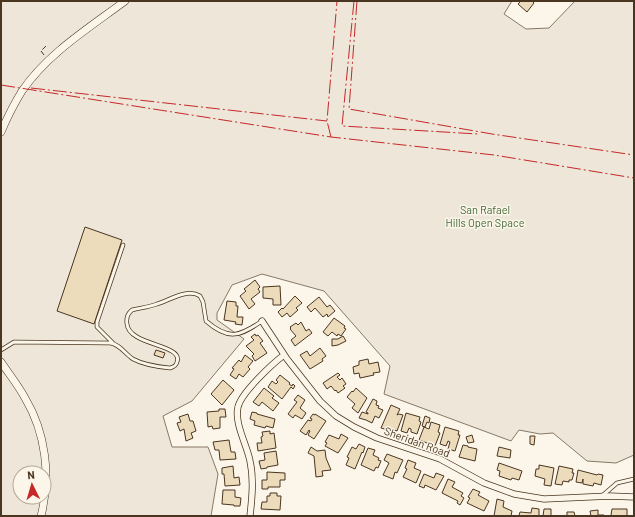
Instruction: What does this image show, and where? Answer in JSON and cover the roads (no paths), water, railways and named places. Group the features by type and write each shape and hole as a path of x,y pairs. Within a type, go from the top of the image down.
{"street":[{"path":"1,132 22,92 52,56 125,1"},
{"name":"Sheridan Road","path":"262,321 284,355 316,396 336,416 354,427 378,438 440,459 484,483 514,494 544,499 602,496 634,497"},
{"path":"250,516 253,486 250,461 238,421 238,408 249,390 266,370 284,355"},
{"path":"1,362 26,398 42,438 46,479 41,516"}],"lane":[{"path":"123,245 97,322 98,327 113,343 132,359 161,367 174,367 178,360 176,354 168,349 133,335 127,329 126,317 132,310 159,304 170,298 192,293 200,296 203,302 206,322 212,327 231,335 246,332 262,321"},
{"path":"1,350 11,343 18,342 113,343"},
{"path":"602,496 617,483 634,479"}],"park label":[{"name":"San Rafael Hills Open Space","path":"485,216"}]}
